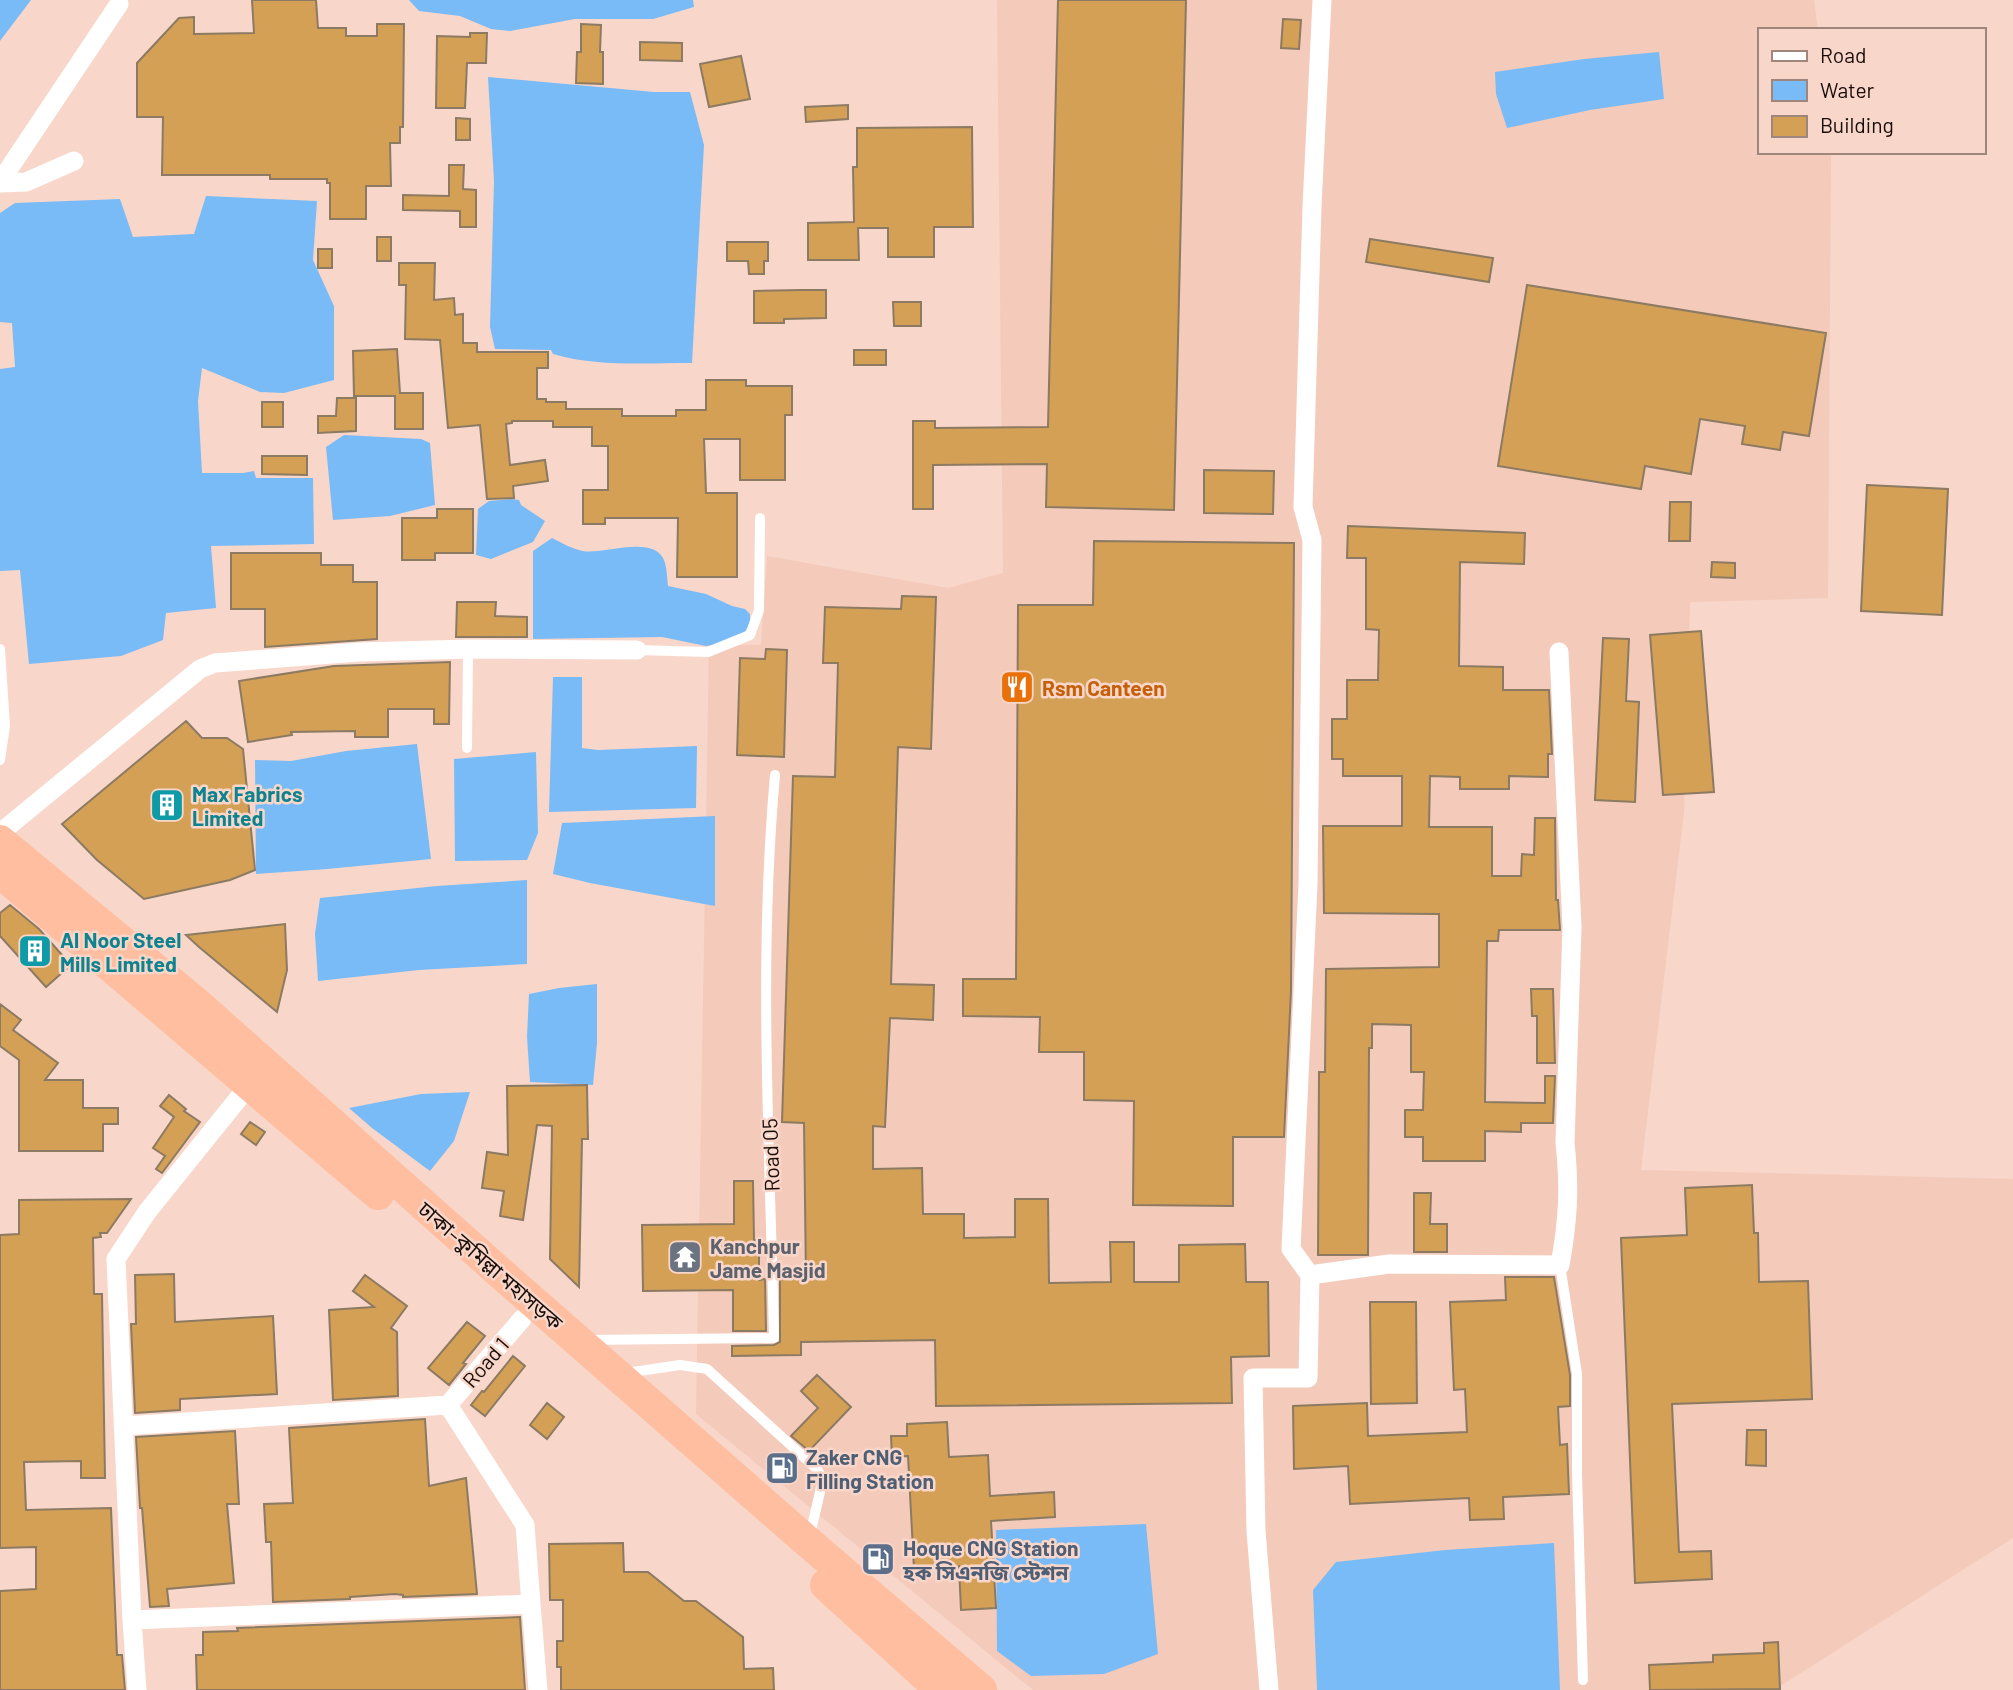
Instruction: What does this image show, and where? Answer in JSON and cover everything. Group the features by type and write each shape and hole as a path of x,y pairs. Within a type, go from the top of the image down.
{"highway":[{"name":"ঢাকা–কুমিল্লা মহাসড়ক","path":"0,841 195,1002 446,1238 522,1319 878,1631 941,1690"},
{"name":"ঢাকা–কুমিল্লা মহাসড়ক","path":"0,872 250,1084 577,1340 981,1690"}],"street":[{"path":"1269,1690 1255,1531 1253,1378 1308,1378 1310,1275 1291,1249 1308,870 1311,540 1303,507 1311,207 1322,0"},
{"path":"0,183 119,4"},
{"path":"0,183 26,182 74,161"},
{"path":"0,833 200,669 215,663 359,652 468,649 637,650"},
{"path":"1310,1275 1390,1264 1560,1265 1568,1225 1569,1202 1565,1143 1572,927 1559,652"},
{"path":"137,1690 116,1259 147,1212 250,1084"},
{"name":"Road 1","path":"448,1405 522,1319"},
{"path":"123,1426 448,1405 525,1525 538,1690"},
{"path":"132,1620 531,1604"}],"lane":[{"path":"637,650 708,652 750,635 759,610 760,518"},
{"path":"0,649 5,726 0,760"},
{"path":"467,748 468,649"},
{"name":"Road 05","path":"577,1340 774,1338 766,1010 770,833 775,775"},
{"path":"1560,1265 1577,1374 1583,1680"},
{"path":"616,1374 680,1365 707,1369 817,1469 823,1479 809,1543"}],"shaded area":[{"path":"997,0 1814,0 1818,28 1758,28 1758,154 1831,154 1828,598 1690,602 1684,812 1641,1170 2013,1179 2013,1538 1774,1690 1033,1690 696,1414 709,645 761,645 767,556 948,588 1003,573"}],"water":[{"path":"0,0 31,0 0,41"},
{"path":"409,0 693,0 694,7 653,19 575,19 510,31 491,29 460,16 419,11"},
{"path":"1659,52 1664,99 1590,110 1507,128 1496,94 1495,72 1584,59"},
{"path":"488,77 654,92 690,92 704,145 692,363 604,363 553,354 551,350 495,349 490,327 494,181"},
{"path":"206,196 317,201 313,260 334,306 334,380 284,393 260,392 202,368 198,401 202,473 254,471 256,478 313,478 314,544 211,546 216,608 166,613 163,640 121,656 29,664 20,570 0,571 0,369 15,367 12,323 0,322 0,213 15,203 120,199 133,237 194,234"},
{"path":"344,435 421,439 430,443 435,505 390,516 333,520 326,447"},
{"path":"519,500 521,505 545,521 533,542 491,559 476,555 478,509 489,501"},
{"path":"552,538 591,552 625,547 657,551 664,561 668,586 706,594 745,609 750,614 750,624 739,641 706,646 662,637 533,639 533,551"},
{"path":"553,677 582,677 582,748 598,750 697,746 696,808 549,812"},
{"path":"417,744 431,859 256,874 255,760 291,761 346,751"},
{"path":"536,752 538,833 527,860 455,861 454,759"},
{"path":"715,816 715,906 553,874 562,823"},
{"path":"527,880 527,964 419,970 318,981 315,934 320,898"},
{"path":"597,984 597,1043 593,1085 530,1082 527,1037 529,994"},
{"path":"470,1092 454,1141 430,1171 349,1108 421,1094"},
{"path":"1146,1524 1158,1654 1104,1674 1031,1676 997,1651 996,1530"},
{"path":"1554,1543 1560,1690 1317,1690 1313,1590 1336,1562 1445,1550"}],"building":[{"path":"252,0 316,0 318,28 346,28 346,36 377,36 377,24 404,24 403,127 400,127 400,143 390,143 391,186 366,186 366,219 330,219 330,183 327,183 327,179 270,179 270,175 162,175 163,117 137,117 137,63 179,18 194,17 194,34 254,33"},
{"path":"1058,0 1186,0 1174,510 1046,507 1047,464 933,465 933,509 913,509 913,421 935,421 935,428 1048,427"},
{"path":"1283,19 1301,20 1299,49 1281,48"},
{"path":"581,24 601,25 603,84 576,83 577,52 581,52"},
{"path":"470,33 487,33 486,63 467,63 465,108 436,108 437,36 470,37"},
{"path":"640,42 682,43 682,61 640,60"},
{"path":"741,56 750,99 709,107 700,64"},
{"path":"848,105 848,119 806,122 805,107"},
{"path":"456,118 470,119 470,140 456,140"},
{"path":"972,127 973,227 934,227 934,257 888,257 888,228 858,228 859,260 808,260 808,223 854,222 853,167 857,167 857,128"},
{"path":"449,165 464,165 463,189 476,190 476,227 460,227 460,211 403,210 403,195 449,196"},
{"path":"377,237 391,237 391,261 377,261"},
{"path":"1370,239 1493,258 1489,282 1366,262"},
{"path":"727,242 768,242 768,261 764,261 764,274 749,274 748,261 727,261"},
{"path":"318,249 332,249 332,268 318,268"},
{"path":"399,263 435,263 434,300 454,298 455,315 463,314 463,343 477,343 477,352 548,352 548,368 537,368 537,399 566,402 566,409 622,409 622,416 676,416 676,410 706,410 706,380 746,380 746,386 792,386 792,415 785,415 785,480 740,480 740,439 704,439 706,493 737,493 737,577 677,577 678,518 605,518 605,524 583,524 583,490 608,490 608,446 592,446 592,427 553,427 553,421 512,421 506,424 510,465 545,460 548,481 513,486 514,498 487,499 480,425 448,428 440,340 405,339 406,285 399,285"},
{"path":"1527,285 1826,333 1809,436 1783,432 1780,450 1742,444 1745,426 1700,419 1691,474 1645,466 1641,489 1498,466"},
{"path":"826,290 826,318 754,323 754,291"},
{"path":"893,302 921,302 921,326 894,326"},
{"path":"397,349 400,393 423,393 423,429 395,429 395,396 354,396 353,351"},
{"path":"854,350 886,350 886,365 854,365"},
{"path":"337,398 356,398 356,431 318,433 318,416 336,416"},
{"path":"262,402 283,402 283,427 262,427"},
{"path":"262,456 307,456 307,475 262,474"},
{"path":"1204,470 1274,471 1273,514 1204,513"},
{"path":"1867,485 1948,489 1942,615 1861,611"},
{"path":"1670,502 1691,502 1690,541 1669,541"},
{"path":"437,509 473,509 473,553 435,553 435,560 402,560 402,518 437,518"},
{"path":"1348,526 1525,533 1524,564 1460,562 1459,666 1503,667 1503,690 1549,690 1552,754 1548,754 1548,777 1509,776 1509,789 1460,789 1460,777 1430,776 1429,827 1492,827 1492,876 1521,876 1522,854 1534,855 1535,818 1555,818 1556,900 1560,930 1499,930 1498,941 1487,941 1485,1102 1545,1103 1545,1076 1555,1076 1553,1123 1521,1123 1521,1132 1485,1131 1485,1161 1423,1161 1423,1137 1405,1137 1405,1110 1423,1110 1424,1072 1411,1072 1411,1025 1372,1024 1372,1048 1369,1048 1368,1255 1318,1255 1319,1072 1325,1072 1326,969 1439,967 1439,914 1324,913 1323,826 1402,826 1402,776 1343,776 1343,759 1332,759 1332,719 1347,719 1347,680 1378,680 1379,630 1366,629 1366,558 1347,558"},
{"path":"1094,541 1294,543 1291,991 1284,1137 1233,1137 1233,1206 1133,1205 1134,1101 1084,1100 1084,1052 1039,1052 1040,1017 963,1016 963,979 1016,979 1018,605 1093,605"},
{"path":"231,553 321,553 321,565 353,565 353,582 377,582 377,639 265,647 265,609 231,609"},
{"path":"1712,562 1735,563 1735,578 1711,577"},
{"path":"902,596 936,597 931,749 898,747 891,984 934,985 933,1020 890,1018 885,1127 873,1126 873,1169 922,1168 923,1214 964,1214 964,1238 1015,1237 1015,1199 1048,1199 1049,1283 1111,1282 1110,1242 1134,1242 1134,1282 1179,1282 1179,1245 1245,1244 1246,1282 1268,1282 1269,1356 1231,1357 1232,1403 936,1406 935,1340 801,1342 801,1355 732,1356 732,1346 774,1345 780,1342 780,1279 806,1279 804,1123 782,1122 793,776 835,777 838,663 823,663 825,607 901,609"},
{"path":"457,602 496,602 495,616 527,617 527,637 456,637"},
{"path":"1701,631 1714,792 1663,795 1650,635"},
{"path":"1603,638 1629,639 1626,701 1639,702 1635,802 1595,800"},
{"path":"766,649 787,650 784,757 737,755 740,658 765,659"},
{"path":"450,662 449,724 434,724 434,709 388,709 388,737 355,737 355,731 291,732 292,735 248,742 239,681 334,666"},
{"name":"Max Fabrics Limited","path":"186,721 202,738 227,738 243,749 255,870 230,880 144,899 97,860 62,824"},
{"name":"Al Noor Steel Mills Limited","path":"10,905 39,929 71,965 46,987 0,936 0,913"},
{"path":"285,924 287,970 277,1012 186,935"},
{"path":"1531,989 1553,989 1555,1063 1537,1063 1537,1016 1532,1016"},
{"path":"0,1004 21,1020 13,1030 58,1063 45,1080 83,1080 83,1108 118,1108 118,1124 103,1124 103,1151 19,1151 19,1060 0,1046"},
{"path":"587,1085 588,1139 582,1139 579,1287 550,1259 552,1126 537,1125 523,1220 500,1216 504,1191 482,1188 487,1152 508,1155 507,1086"},
{"path":"169,1095 186,1109 184,1111 200,1122 162,1173 156,1169 165,1156 153,1148 174,1117 160,1106"},
{"path":"250,1122 265,1132 256,1145 241,1134"},
{"path":"734,1181 753,1181 754,1240 759,1240 759,1280 765,1279 766,1331 733,1331 733,1290 643,1291 642,1225 734,1224"},
{"path":"1752,1185 1754,1233 1758,1233 1759,1282 1808,1281 1812,1399 1672,1404 1679,1552 1711,1551 1712,1579 1635,1583 1621,1238 1687,1235 1685,1188"},
{"path":"1414,1193 1431,1193 1430,1224 1447,1224 1447,1252 1414,1252"},
{"path":"131,1199 107,1233 100,1233 101,1237 93,1238 94,1294 102,1294 105,1478 81,1478 81,1461 24,1462 26,1510 111,1508 117,1655 122,1655 125,1690 0,1690 0,1591 36,1589 36,1547 0,1548 0,1235 19,1234 19,1200"},
{"path":"174,1274 175,1322 273,1316 277,1394 180,1399 180,1410 135,1413 131,1324 136,1324 135,1275"},
{"path":"365,1275 407,1306 391,1328 397,1332 398,1396 333,1400 329,1310 374,1307 353,1291"},
{"path":"1505,1277 1554,1277 1570,1375 1570,1406 1558,1407 1560,1445 1567,1444 1569,1494 1503,1497 1504,1519 1470,1520 1469,1498 1350,1504 1348,1466 1294,1469 1293,1406 1367,1403 1368,1436 1467,1432 1465,1389 1454,1390 1450,1302 1506,1300"},
{"path":"1370,1302 1416,1302 1417,1403 1371,1404"},
{"path":"467,1322 485,1336 449,1385 428,1368"},
{"path":"513,1356 525,1366 485,1416 471,1405"},
{"path":"817,1375 851,1407 809,1451 791,1436 818,1408 801,1391"},
{"path":"547,1403 564,1417 547,1439 530,1425"},
{"path":"425,1419 429,1486 466,1478 477,1594 403,1597 395,1594 273,1602 271,1542 266,1542 264,1504 293,1503 289,1428"},
{"path":"947,1422 949,1457 988,1455 990,1496 1054,1492 1055,1517 991,1521 996,1608 961,1610 959,1566 914,1569 908,1456 892,1457 891,1436 907,1436 907,1424"},
{"path":"1747,1430 1766,1430 1766,1466 1746,1465"},
{"path":"235,1431 239,1504 227,1504 234,1583 167,1589 169,1606 150,1607 136,1437"},
{"path":"623,1543 624,1572 648,1572 684,1601 696,1601 743,1637 744,1669 773,1668 774,1690 561,1690 561,1667 557,1667 557,1641 563,1641 563,1600 550,1600 549,1544"},
{"path":"520,1617 525,1690 197,1690 196,1655 203,1655 203,1632 238,1631 237,1628"},
{"path":"1778,1642 1780,1689 1650,1690 1649,1665 1713,1662 1713,1655 1764,1653 1764,1643"}],"place":[{"name":"Rsm Canteen","path":"1017,687"},
{"name":"Max Fabrics Limited","path":"167,805"},
{"name":"Al Noor Steel Mills Limited","path":"35,951"},
{"name":"Kanchpur Jame Masjid","path":"685,1257"},
{"name":"Zaker CNG Filling Station","path":"782,1468"},
{"name":"Hoque CNG Station হক সিএনজি স্টেশন","path":"878,1559"}]}
